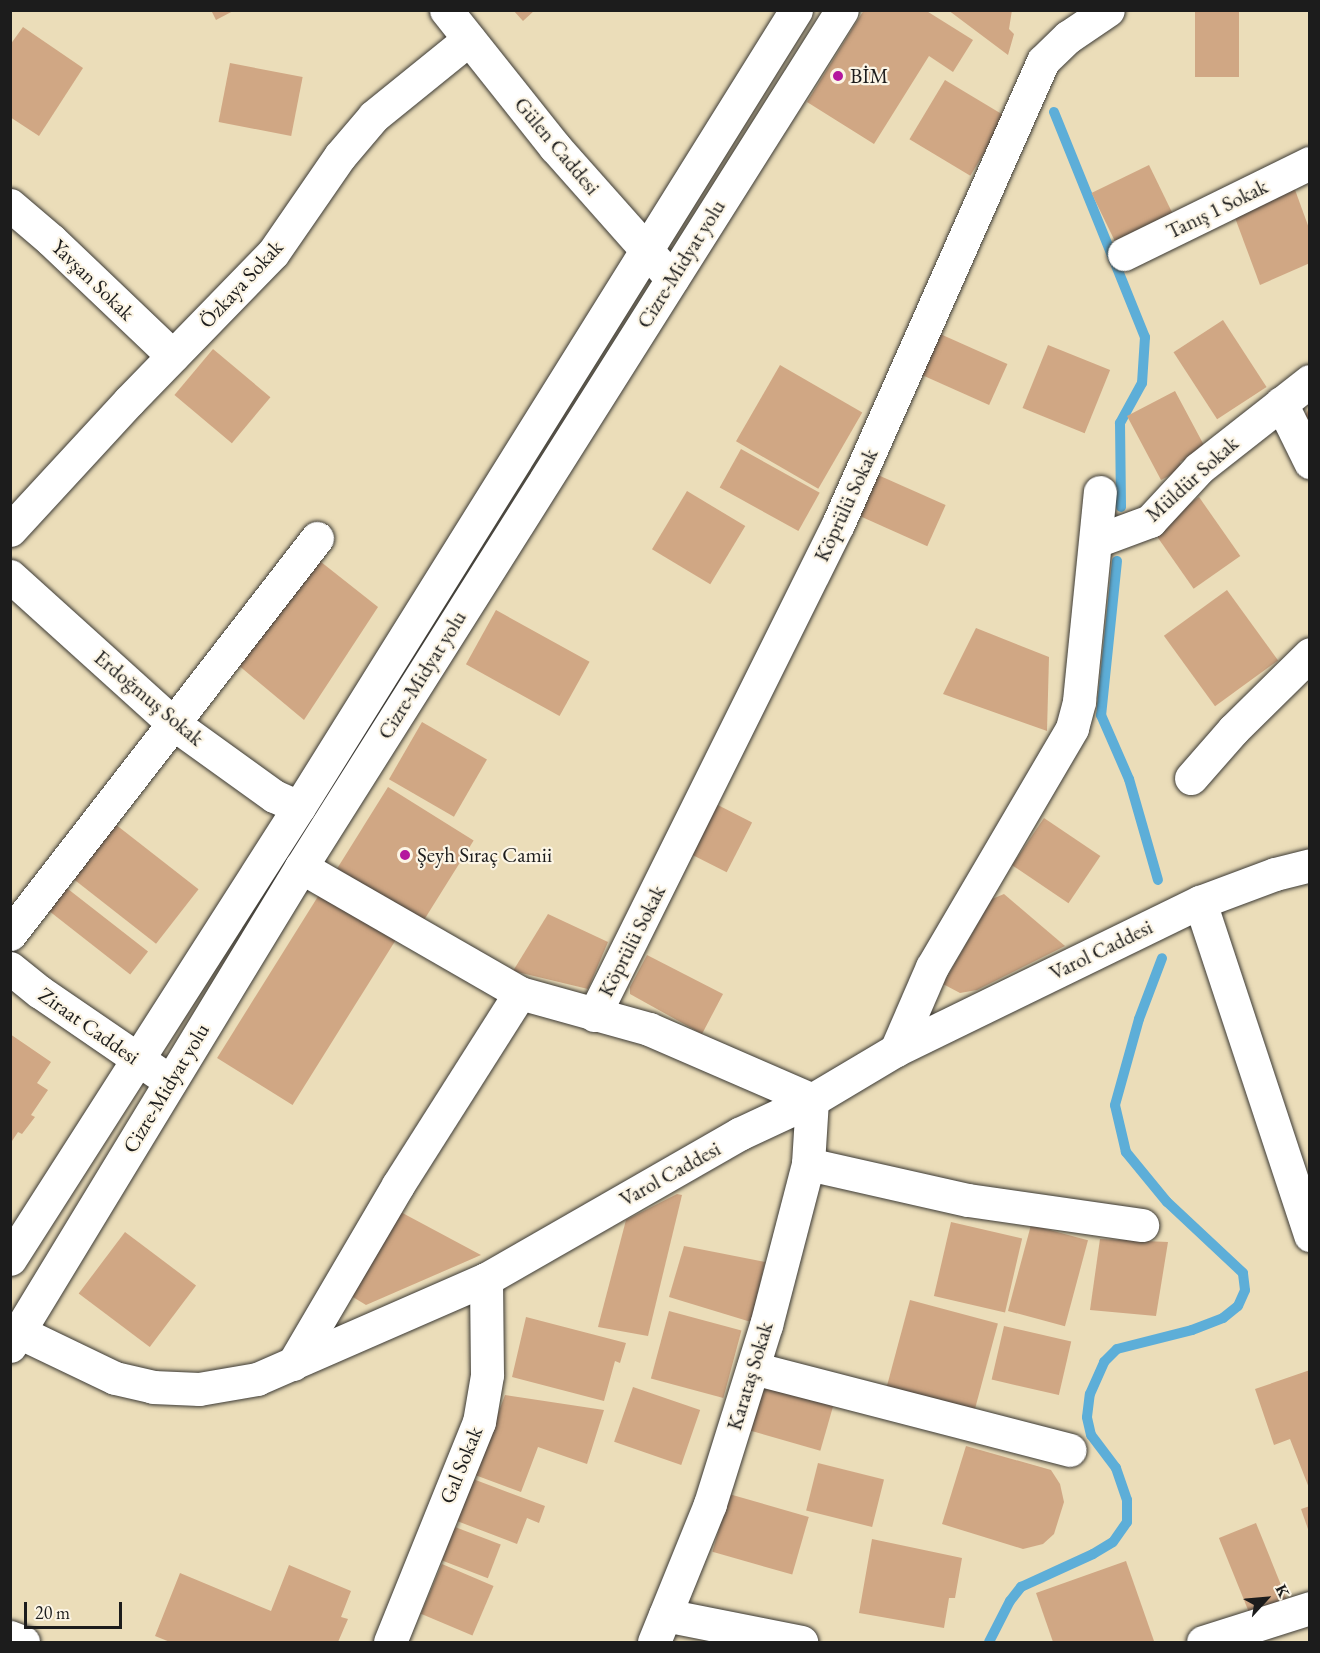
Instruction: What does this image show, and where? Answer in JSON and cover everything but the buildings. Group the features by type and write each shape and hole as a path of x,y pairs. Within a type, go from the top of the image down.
{"main road":[{"name":"Gülen Caddesi","path":"446,10 555,147 672,279"},
{"name":"Cizre-Midyat yolu","path":"10,1259 298,807 796,10"},
{"name":"Cizre-Midyat yolu","path":"15,1339 301,867 842,10"},
{"name":"Köprülü Sokak","path":"594,1015 838,525 1043,61 1068,37 1108,10"},
{"name":"Özkaya Sokak","path":"10,530 273,253 340,156 374,116 469,39"},
{"name":"Tanış 1 Sokak","path":"1124,254 1310,163"},
{"name":"Yavşan Sokak","path":"10,205 51,240 173,356"},
{"name":"Müldür Sokak","path":"1096,541 1150,521 1199,468 1310,381"},
{"path":"1281,403 1310,462"},
{"path":"896,1050 932,967 1072,728 1079,700 1100,492"},
{"path":"10,934 317,538"},
{"name":"Erdoğmuş Sokak","path":"10,576 174,724 274,796 298,807"},
{"path":"1191,778 1233,730 1310,654"},
{"name":"Varol Caddesi","path":"15,1339 115,1378 153,1387 199,1389 257,1379 486,1279 739,1134 812,1100 896,1050 1200,902 1275,874 1310,865"},
{"path":"301,867 520,993 648,1029 812,1100"},
{"path":"1200,902 1310,1235"},
{"name":"Ziraat Caddesi","path":"10,968 40,992 170,1082"},
{"path":"293,1364 398,1185 520,993"},
{"name":"Karataş Sokak","path":"659,1629 710,1504 753,1368 808,1164 812,1100"},
{"path":"808,1164 968,1200 1142,1225"},
{"name":"Gal Sokak","path":"390,1642 479,1422 486,1375 486,1279"},
{"path":"753,1368 1070,1450"},
{"path":"1203,1642 1310,1608"},
{"path":"659,1629 801,1642"},
{"path":"10,1637 23,1642"}],"waterway":[{"path":"1054,112 1145,337 1142,383 1120,423 1121,507"},
{"path":"1117,561 1101,715 1129,779 1158,880"},
{"path":"989,1642 1010,1601 1021,1587 1093,1554 1113,1542 1127,1522 1127,1500 1116,1468 1091,1435 1087,1417 1090,1394 1104,1362 1117,1349 1192,1330 1223,1318 1238,1306 1245,1290 1243,1273 1167,1202 1126,1152 1115,1105 1139,1019 1162,958"}],"place":[{"name":"BİM","path":"838,76"},
{"name":"Şeyh Sıraç Camii","path":"405,855"}]}
